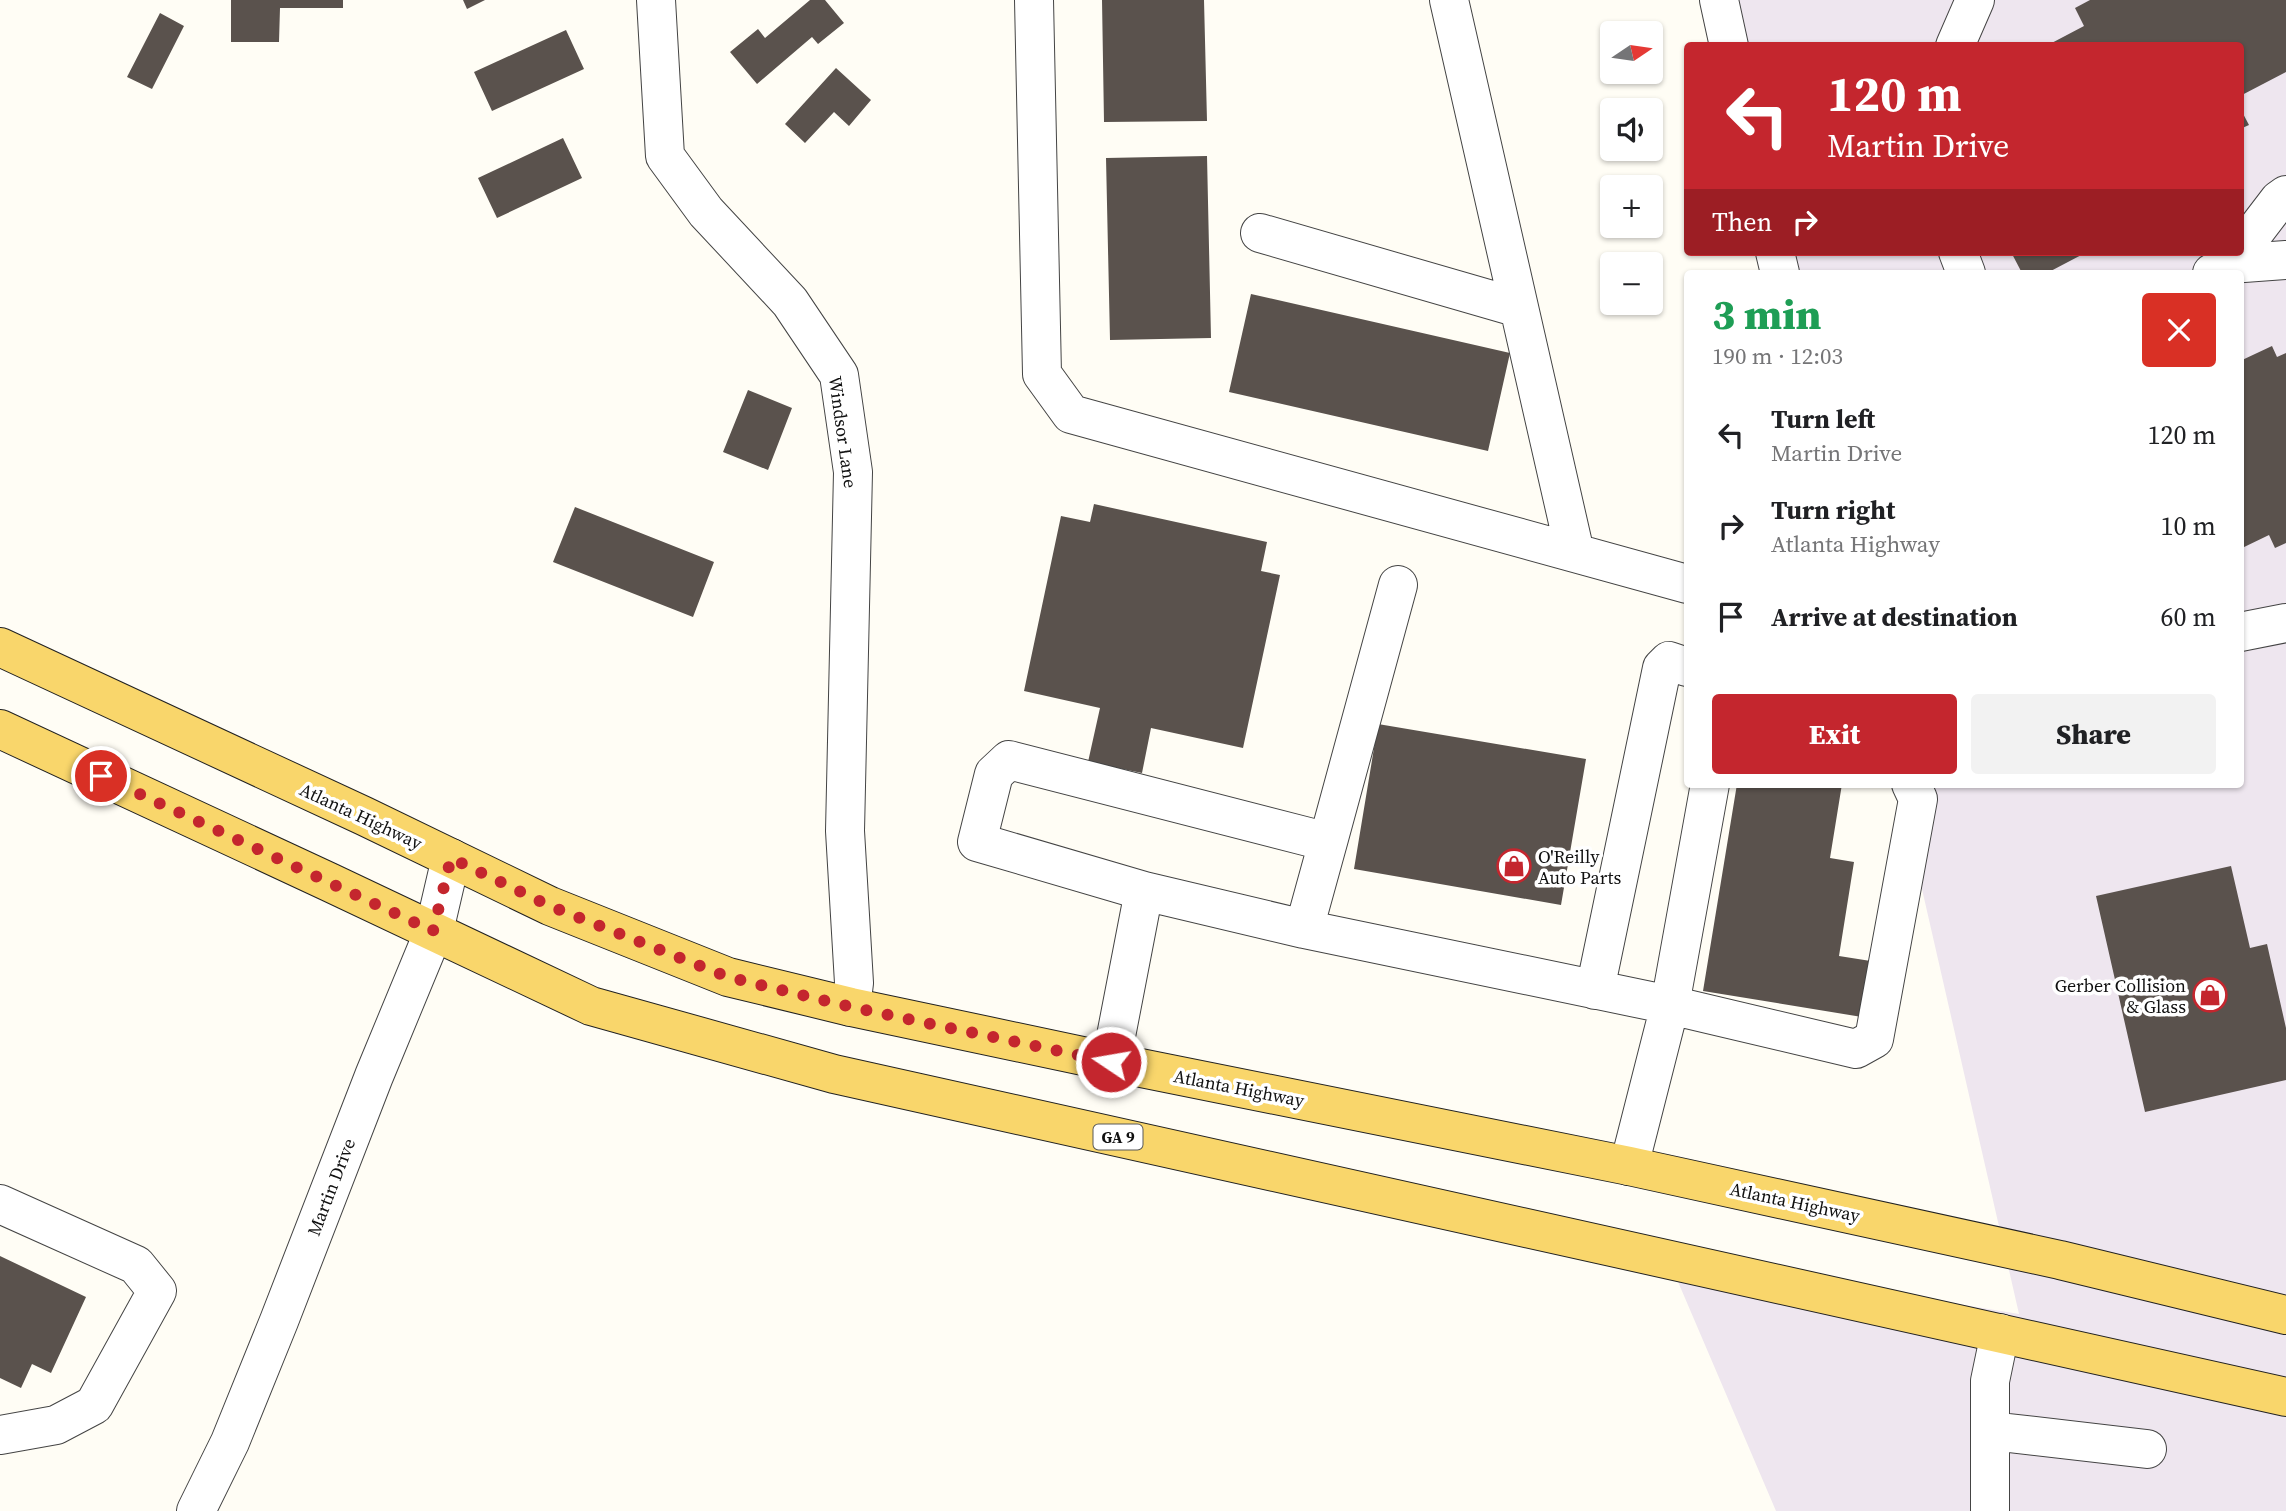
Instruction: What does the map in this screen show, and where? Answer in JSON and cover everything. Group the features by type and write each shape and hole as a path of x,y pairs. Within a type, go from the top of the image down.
{"main road":[{"name":"Atlanta Highway","path":"0,647 550,906 728,977 851,1007 1111,1062 1629,1166 2060,1260 2286,1315"},
{"name":"GA 9","path":"0,729 591,1006 834,1074 2286,1397"}],"street":[{"name":"Windsor Lane","path":"656,0 665,156 706,212 790,302 839,375 853,472 845,831 854,983 851,1007"},
{"path":"1034,0 1042,374 1071,415 1684,583"},
{"path":"1449,0 1575,553"},
{"path":"1719,0 1728,42"},
{"path":"1957,42 1975,0"},
{"path":"2244,244 2286,195"},
{"path":"1260,233 1519,308"},
{"path":"2231,260 2286,260"},
{"path":"1304,929 1398,585"},
{"path":"2244,631 2286,623"},
{"path":"1595,990 1662,668 1670,661 1684,666"},
{"path":"1328,842 1009,760 994,774 977,842 1144,891 1304,929 1670,1005 1857,1049 1874,1039 1917,799 1913,788"},
{"path":"1629,1166 1670,1005 1709,788"},
{"name":"Martin Drive","path":"196,1511 230,1442 433,931 451,858"},
{"path":"1111,1062 1144,891"},
{"path":"0,1204 136,1265 157,1291 94,1405 57,1425 0,1436"},
{"path":"1990,1511 1990,1381 2000,1333"},
{"path":"1991,1431 2147,1449"}],"shaded area":[{"path":"1720,0 2286,0 2286,1511 1776,1511 1667,1256 2019,1314 1899,788 2244,788 2244,270 1781,270 1779,256 2244,256 2244,42 1730,42"}],"building":[{"path":"231,0 343,0 343,8 280,8 279,42 231,42"},
{"path":"463,0 485,0 467,9"},
{"path":"810,0 825,0 844,23 818,44 812,37 757,84 730,52 758,29 765,38"},
{"path":"1102,0 1204,0 1207,121 1104,122"},
{"path":"2090,0 2286,0 2286,72 2244,94 2244,42 2054,42 2084,26 2075,8"},
{"path":"160,13 184,26 152,89 127,77"},
{"path":"566,30 584,69 492,111 474,72"},
{"path":"836,68 871,100 849,126 834,112 805,143 785,124"},
{"path":"563,138 582,178 497,218 478,178"},
{"path":"1207,156 1211,338 1110,340 1106,158"},
{"path":"2013,256 2079,256 2053,270 2020,270"},
{"path":"1251,294 1510,353 1488,451 1229,392"},
{"path":"2272,346 2277,357 2286,353 2286,543 2275,548 2269,535 2244,547 2244,359"},
{"path":"748,390 792,408 768,470 723,452"},
{"path":"1094,504 1267,542 1261,571 1280,575 1243,748 1151,728 1142,773 1088,762 1100,708 1024,691 1061,516 1090,522"},
{"path":"575,507 714,562 693,617 553,562"},
{"path":"1378,724 1586,759 1561,905 1354,869"},
{"path":"1736,788 1841,788 1830,858 1854,862 1839,956 1877,962 1868,1018 1703,991"},
{"path":"2231,866 2250,948 2267,944 2286,1028 2286,1080 2145,1112 2096,896"},
{"path":"0,1256 86,1297 51,1373 32,1364 21,1388 0,1378"}],"place":[{"name":"O'Reilly Auto Parts","path":"1514,866"},
{"name":"Gerber Collision & Glass","path":"2210,995"}],"route":[{"path":"101,776 433,931 451,858 550,906 728,977 851,1007 1111,1062"}]}
